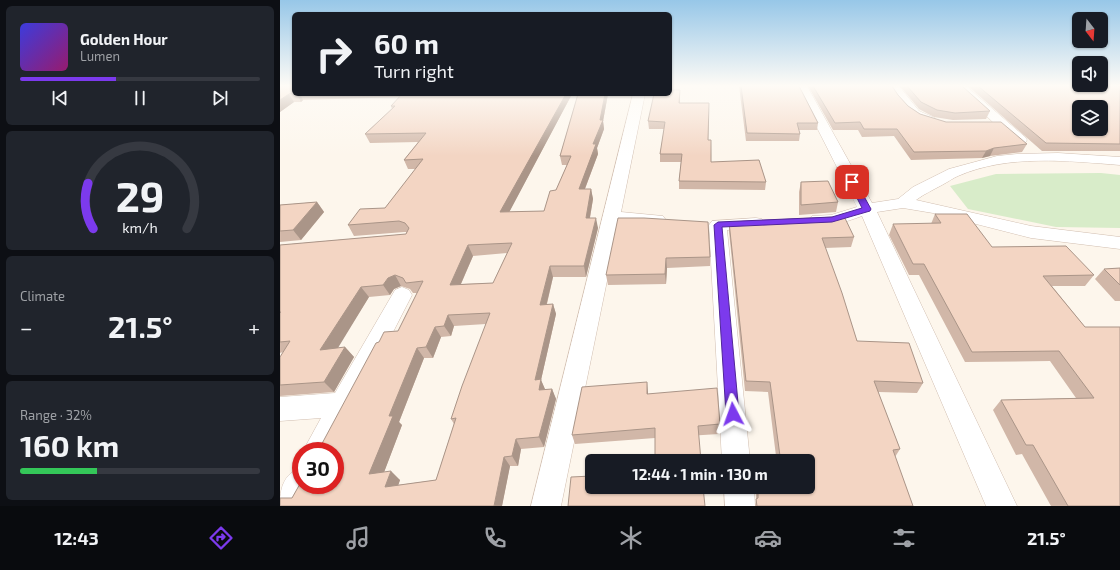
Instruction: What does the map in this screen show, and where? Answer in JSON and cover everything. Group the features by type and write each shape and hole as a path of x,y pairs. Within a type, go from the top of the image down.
{"street":[{"path":"546,506 635,110"},
{"path":"814,110 867,209 1002,506"},
{"path":"912,110 915,114 927,121 942,124"},
{"path":"987,110 1038,157"},
{"path":"988,124 1003,124"},
{"path":"903,203 908,197 926,186 957,171 1014,158 1077,157 1120,160"},
{"path":"802,221 832,220 867,209 903,203 933,208 1031,232 1120,243"},
{"path":"611,216 672,221"},
{"path":"735,454 710,224 771,222"},
{"path":"322,442 402,295"},
{"path":"280,409 343,404"},
{"path":"288,506 294,494"},
{"path":"739,494 740,506"}],"green space":[{"path":"1101,173 1120,175 1120,228 1056,227 968,209 950,186 996,174"}],"building":[{"path":"391,110 557,110 500,212 544,211 550,191 556,190 571,156 560,156 573,110 602,110 600,120 603,120 593,144 596,144 579,189 591,189 586,218 596,218 584,266 550,266 540,305 553,304 535,380 541,379 539,390 552,389 539,437 516,439 512,456 504,457 494,506 280,506 280,498 292,498 294,494 344,494 344,442 323,442 376,343 379,342 384,332 398,331 423,281 406,283 403,278 395,275 388,278 383,285 361,287 320,350 345,347 324,382 280,385 280,357 290,341 280,342 280,245 406,234 409,228 405,223 399,221 348,225 360,209 385,208 423,159 404,160 426,133 365,134","holes":["512,243 493,283 450,285 468,245","490,313 451,419 456,418 436,480 385,487 391,471 369,474 393,416 389,416 417,348 426,347 435,327 444,326 448,315"]},
{"path":"651,110 709,110 708,140 711,140 711,162 759,160 766,182 679,181 682,154 660,154 665,122 648,121"},
{"path":"744,110 811,110 818,123 797,123 800,134 747,133"},
{"path":"827,110 913,110 920,114 946,122 1001,122 1027,144 994,148 986,151 914,152 897,129 864,129 860,122 835,123"},
{"path":"937,110 988,110 990,111 955,113"},
{"path":"1006,110 1072,110 1072,136 1108,136 1108,110 1120,110 1120,144 1046,143"},
{"path":"828,181 838,202 801,205 801,182"},
{"path":"317,202 293,230 280,231 280,205"},
{"path":"843,214 854,237 822,238 842,293 857,341 909,343 923,383 874,381 900,449 893,450 913,506 757,506 756,499 758,498 758,494 815,494 815,454 780,454 770,382 746,381 729,222 835,217"},
{"path":"935,214 967,214 992,247 1066,246 1094,275 1043,276 1085,327 1120,327 1120,506 1068,506 1033,445 1026,445 1001,400 1094,398 1059,351 972,352 924,264 913,264 893,224 941,223"},
{"path":"618,218 708,222 710,257 666,258 665,274 606,275"},
{"path":"1120,268 1120,285 1104,269"},
{"path":"647,382 647,394 717,388 720,424 698,426 700,454 655,454 655,428 572,435 582,387"},
{"path":"585,476 585,494 704,494 705,506 568,506 571,477"}],"route":[{"path":"733,414 718,225 832,220 867,209 852,182"}]}
